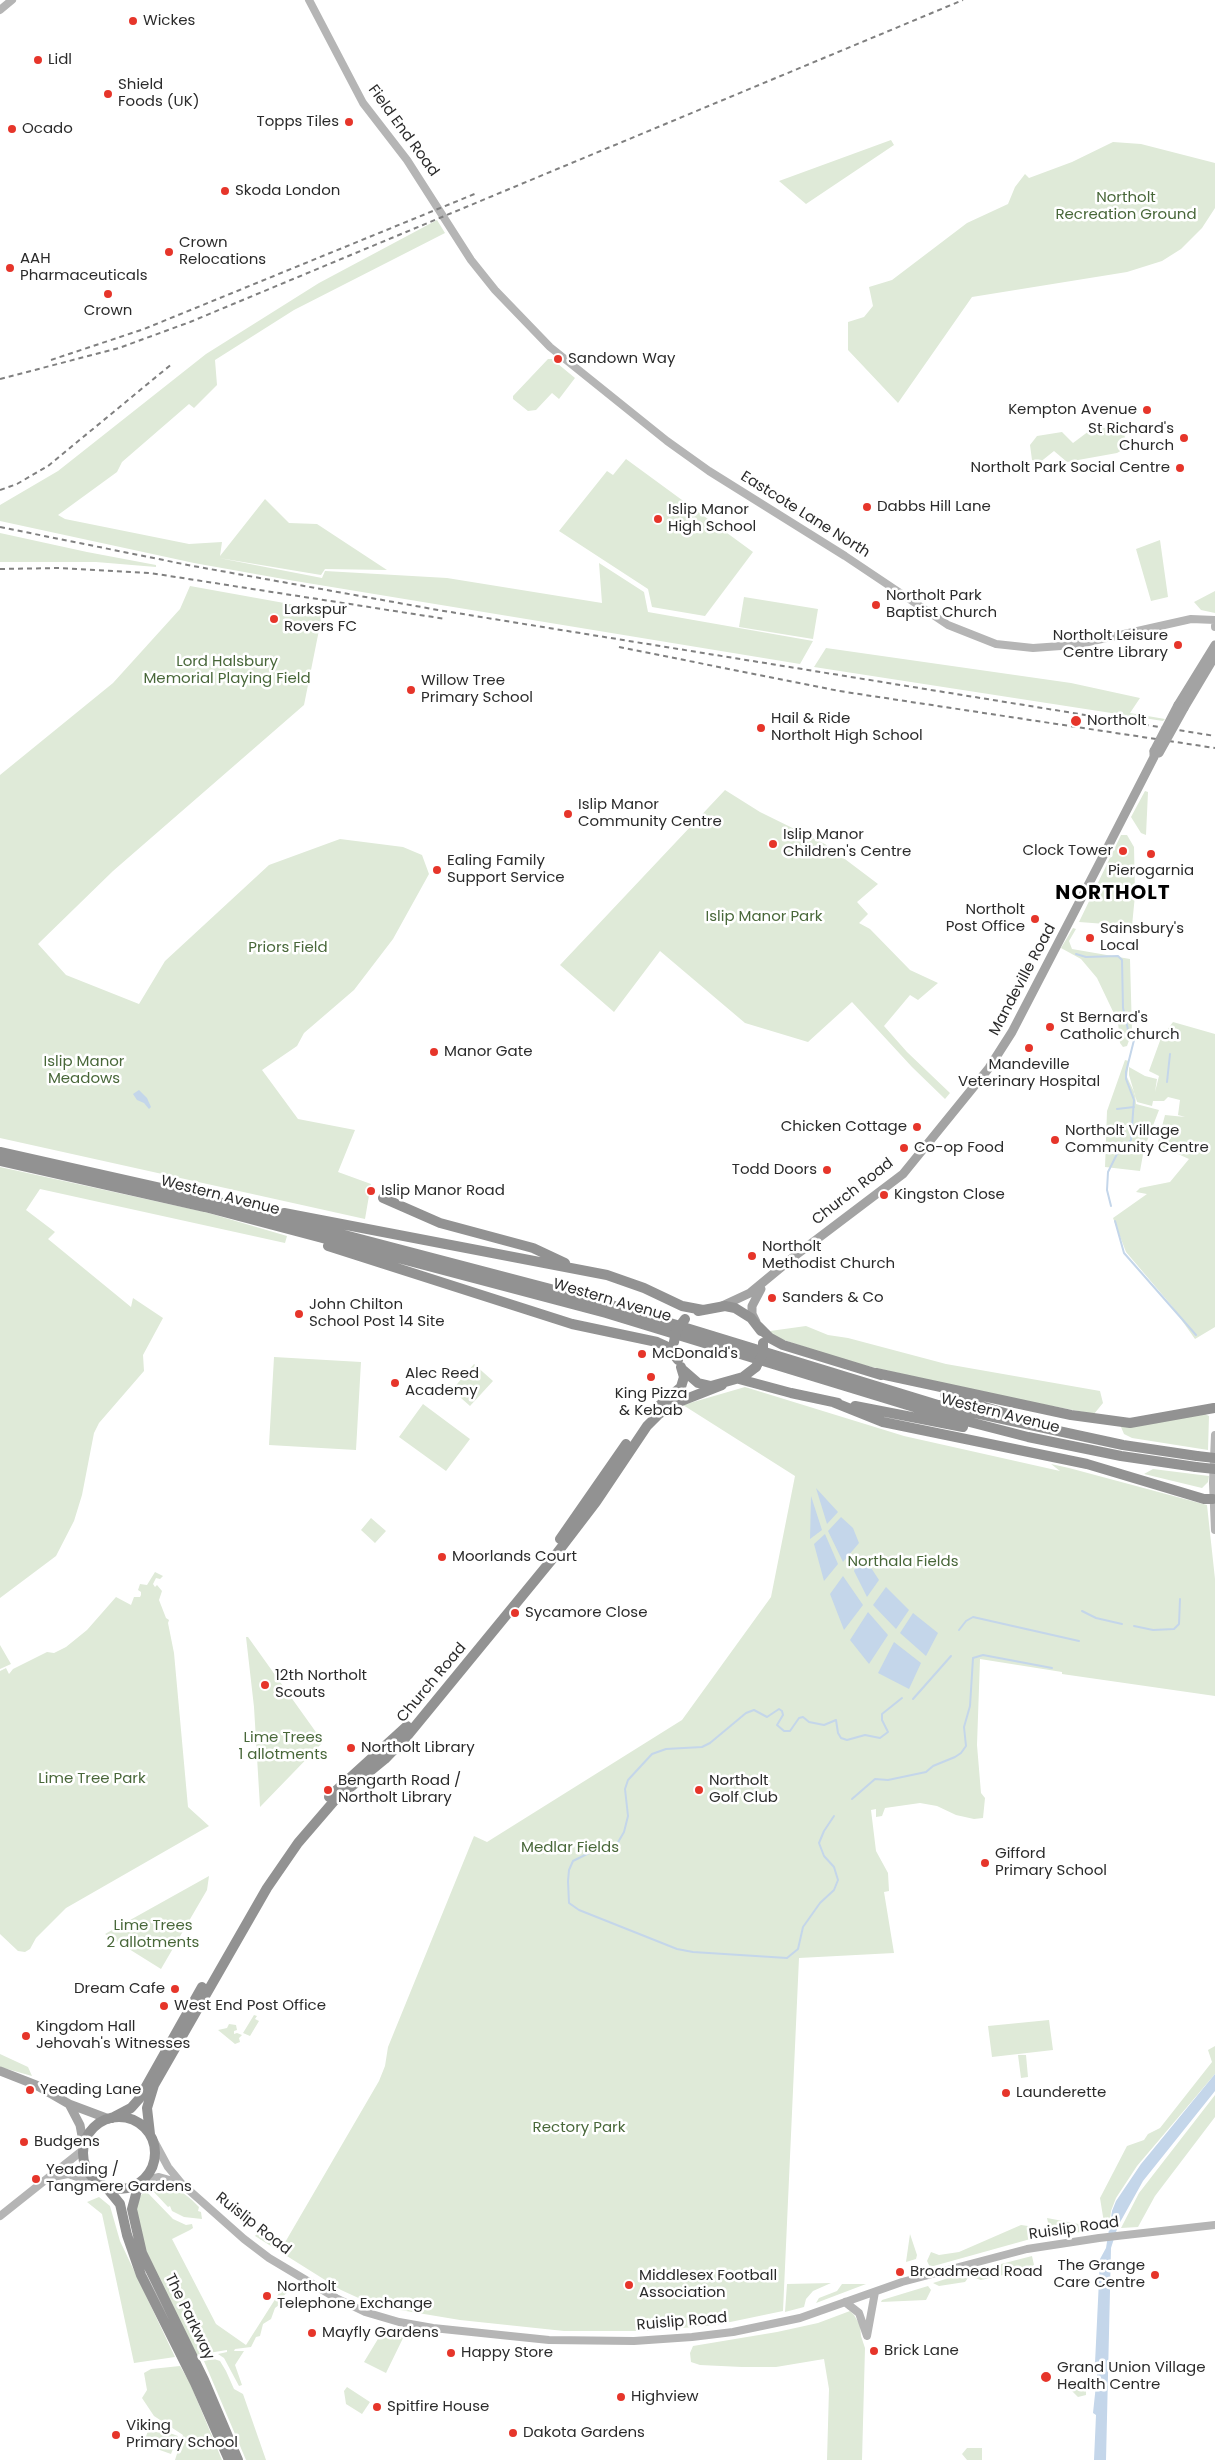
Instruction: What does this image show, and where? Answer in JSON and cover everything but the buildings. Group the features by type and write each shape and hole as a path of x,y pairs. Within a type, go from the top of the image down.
{"highway":[{"name":"Western Avenue","path":"0,1152 196,1196 608,1304 938,1405 1123,1445 1215,1458"},
{"name":"Western Avenue","path":"0,1161 205,1207 606,1313 918,1408 1028,1437 1121,1456 1215,1469"},
{"path":"196,1196 579,1269 622,1279 673,1303 694,1310 720,1307 735,1308 757,1324 770,1338 783,1345 1076,1435"},
{"path":"383,1198 440,1223 533,1248 579,1269"},
{"path":"205,1207 572,1324 657,1342 668,1347 688,1376 698,1383 711,1386 722,1385 739,1379 750,1374 756,1367 763,1354 764,1343 757,1324"},
{"path":"679,1363 674,1342 676,1331 684,1319 703,1310"},
{"name":"Church Road","path":"110,2118 131,2108 142,2095 170,2042 261,1885 293,1839 331,1795 403,1731 525,1583 565,1532 638,1426 681,1387 684,1377 679,1363"},
{"path":"876,1373 1071,1416 1130,1423 1215,1410"},
{"path":"739,1379 791,1394 1028,1437"},
{"name":"Church Road","path":"152,2138 147,2108 154,2085 267,1888 298,1843 336,1800 385,1760 408,1735 554,1557 596,1502 647,1426 659,1414 676,1403 722,1385"},
{"path":"833,1402 882,1422 1087,1464 1204,1499 1213,1499"},
{"path":"110,2118 130,2119 145,2128 152,2138 155,2160 152,2169 141,2182 120,2190 104,2186 88,2171 84,2149 91,2131 110,2118"},
{"name":"The Parkway","path":"141,2182 132,2209 142,2253 181,2344"},
{"name":"The Parkway","path":"104,2186 120,2204 133,2255 200,2381 238,2460"},
{"name":"The Parkway","path":"200,2381 229,2460"}],"main road":[{"name":"Mandeville Road","path":"961,1102 1007,1041 1181,706 1215,645"},
{"name":"Mandeville Road","path":"1181,706 1215,656"},
{"name":"Church Road","path":"774,1274 903,1174 961,1102"},
{"path":"720,1307 745,1297 774,1274"},
{"path":"757,1324 751,1312 753,1301 774,1274"},
{"path":"0,2071 36,2085 69,2104 110,2118"},
{"path":"69,2104 80,2125 84,2149"}],"street":[{"path":"0,10 12,0"},
{"name":"Field End Road","path":"308,0 363,104 425,185 464,249"},
{"name":"Eastcote Lane North","path":"464,249 495,290 550,347 667,441 709,471 956,629 996,644 1042,648 1075,645 1187,620 1213,620"},
{"path":"1199,619 1215,627"},
{"path":"1215,1435 1213,1499 1215,1530"},
{"name":"Ruislip Road","path":"152,2138 168,2167 182,2184 271,2259 343,2302 365,2312 399,2322 433,2328 549,2340 634,2341 692,2338 733,2332 800,2318 911,2279 1027,2249 1099,2238 1215,2225"},
{"path":"0,2216 84,2149"},
{"path":"42,2181 68,2174 104,2186"},
{"name":"Ruislip Road","path":"141,2182 165,2177 182,2184"},
{"path":"845,2302 859,2313 867,2336 875,2292"}],"green space":[{"path":"891,140 894,145 806,204 779,181"},
{"name":"Northolt Recreation Ground","path":"1113,142 1141,144 1215,163 1215,208 1202,228 1181,249 1162,261 1127,272 972,297 898,403 848,350 848,322 864,317 873,306 869,287 892,280 967,223 1008,204 1015,187 1025,174 1029,178 1072,162"},
{"path":"437,220 445,233 294,310 215,360 217,385 194,408 189,404 122,462 117,472 58,515 65,519 189,544 222,542 220,556 265,499 289,523 317,524 387,570 325,569 321,575 219,558 322,578 325,571 447,578 602,603 599,563 644,592 648,612 813,641 800,664 289,580 194,563 0,521 0,505 58,471 206,354 319,283"},
{"path":"548,359 552,359 575,378 559,399 552,393 536,410 528,411 513,399 513,396"},
{"path":"1119,425 1123,428 1126,443 1124,449 1117,453 1067,462 1054,451 1039,463 1032,460 1030,445 1037,436 1062,432 1073,443 1089,431"},
{"path":"626,459 753,552 705,616 652,607 648,589 559,531 607,471 613,475"},
{"path":"0,533 156,565 156,567 96,562 0,562"},
{"path":"1160,540 1168,597 1151,601 1136,549"},
{"path":"190,586 323,610 304,705 113,871 38,944 66,975 139,1004 165,961 269,865 340,839 403,847 422,855 429,874 393,939 354,990 304,1033 297,1046 262,1070 298,1119 355,1130 338,1172 371,1184 365,1219 0,1138 0,775 113,683 180,609"},
{"path":"1215,591 1215,613 1201,610 1194,602"},
{"path":"744,597 818,609 813,639 739,627"},
{"path":"826,648 1071,683 1140,698 1130,713 1165,719 1163,721 814,667"},
{"name":"Islip Manor Park","path":"725,790 760,812 825,844 878,884 857,902 868,914 859,923 870,929 910,970 938,983 918,1000 910,995 884,1026 907,1052 950,1093 945,1099 912,1067 852,1002 808,1042 745,1023 660,951 614,1012 560,965"},
{"path":"1145,791 1148,792 1146,835 1141,833 1131,817"},
{"path":"1121,835 1127,835 1134,847 1135,895 1132,926 1079,922"},
{"path":"1073,928 1076,929 1069,941 1072,949 1130,959 1132,1032 1127,1046 1123,1047 1120,1043 1118,1022 1097,978 1081,959 1061,948"},
{"path":"1173,1022 1215,1034 1215,1327 1195,1339 1171,1305 1126,1252 1113,1218 1147,1194 1136,1192 1140,1188 1170,1182 1189,1159 1156,1144 1161,1143 1158,1142 1165,1115 1185,1117 1178,1115 1180,1100 1168,1097 1164,1101 1153,1101 1152,1106 1137,1102 1129,1075 1129,1067 1145,1076 1157,1079 1155,1092 1159,1076 1149,1071 1161,1038"},
{"path":"1125,1060 1129,1061 1127,1077 1135,1094 1136,1104 1159,1110 1144,1149 1140,1171 1105,1167 1107,1111"},
{"path":"0,1167 205,1212 287,1236 285,1243 40,1189 26,1210 55,1232 48,1239 131,1307 133,1298 163,1318 143,1355 144,1371 99,1423 94,1433 82,1495 74,1521 56,1556 0,1598"},
{"path":"806,1326 828,1335 848,1338 946,1364 1100,1391 1103,1403 1094,1414 989,1394 850,1362 775,1337 770,1331"},
{"path":"274,1357 361,1362 356,1450 269,1445"},
{"path":"474,1364 493,1381 470,1406 452,1390"},
{"path":"745,1387 904,1436 1060,1471 1051,1464 1069,1468 1207,1505 1215,1579 1215,1696 1062,1674 1062,1672 980,1659 977,1745 981,1793 985,1798 983,1818 974,1819 956,1815 937,1806 920,1803 885,1808 882,1816 876,1817 876,1809 871,1810 876,1851 888,1873 889,1891 884,1892 894,1953 799,1958 783,2311 716,2325 648,2331 564,2331 460,2320 376,2306 341,2290 255,2236 260,2230 267,2230 270,2233 269,2238 274,2243 279,2243 280,2251 379,2081 385,2066 388,2047 474,1836 487,1842 682,1720 771,1597 795,1476 683,1405"},
{"path":"423,1404 470,1439 446,1471 399,1437"},
{"path":"1205,1414 1209,1416 1208,1450 1132,1438 1124,1434 1121,1427"},
{"path":"1153,1469 1209,1476 1208,1482 1202,1488 1144,1474"},
{"path":"371,1518 386,1531 375,1543 361,1530"},
{"name":"Lime Tree Park","path":"155,1572 163,1576 160,1579 156,1578 153,1584 155,1587 157,1585 162,1591 159,1600 166,1618 169,1620 174,1653 188,1807 209,1826 66,1908 36,1938 30,1949 25,1952 18,1951 0,1934 0,1671 6,1668 9,1674 13,1669 47,1652 54,1653 66,1647 87,1630 116,1597 131,1605 134,1597 140,1597 141,1595 141,1592 138,1590 140,1584 147,1585"},
{"name":"Lime Trees 1 allotments","path":"246,1637 248,1637 323,1742 260,1807 254,1707"},
{"path":"0,1645 11,1664 0,1669"},
{"name":"Lime Trees 2 allotments","path":"209,1876 207,1890 161,1969 105,1934"},
{"path":"254,2015 257,2016 255,2019 259,2021 250,2036 243,2033"},
{"path":"1049,2020 1053,2050 992,2057 988,2026"},
{"path":"229,2024 236,2025 237,2030 234,2031 234,2034 242,2035 239,2038 240,2042 235,2044 218,2030 227,2028"},
{"path":"1215,2046 1215,2074 1137,2166 1116,2198 1111,2211 1109,2228 1105,2229 1100,2198 1127,2146 1144,2140 1148,2134 1160,2128 1212,2062 1208,2050"},
{"path":"0,2054 28,2067 32,2076 0,2067"},
{"path":"1018,2055 1026,2055 1028,2077 1021,2078"},
{"path":"1215,2095 1215,2117 1155,2196 1138,2227 1121,2228 1139,2193"},
{"path":"159,2182 173,2185 192,2200 199,2207 198,2211 201,2212 202,2219 184,2217 172,2211 170,2206 168,2207 152,2190 150,2184"},
{"path":"145,2190 173,2219 186,2225 192,2224 193,2228 172,2239 216,2324 246,2345 283,2284 288,2286 290,2290 281,2298 271,2319 263,2324 260,2336 256,2337 251,2347 235,2349 234,2351 244,2351 235,2365 242,2385 239,2386 224,2358 218,2354 227,2352 227,2350 196,2355 152,2272 136,2222 137,2201"},
{"path":"99,2197 110,2206 120,2241 175,2357 134,2363 102,2214 87,2202"},
{"path":"1047,2218 1089,2226 1088,2232 1056,2233 1049,2227"},
{"path":"1021,2225 1035,2227 1034,2238 930,2267 927,2261 931,2252 939,2255 959,2252"},
{"path":"910,2234 917,2255 916,2259 906,2262"},
{"path":"1032,2256 1034,2265 1025,2270 981,2280 975,2278 974,2271"},
{"path":"965,2273 968,2278 965,2282 939,2286 933,2283"},
{"path":"831,2283 813,2291 806,2299 804,2307 785,2312 787,2284"},
{"path":"842,2284 866,2284 816,2303 819,2298 837,2291"},
{"path":"928,2286 931,2290 926,2300 881,2302 882,2300"},
{"path":"850,2311 860,2325 865,2348 862,2460 827,2460 829,2389 824,2359 776,2367 700,2365 691,2362 690,2353 693,2346 818,2323"},
{"path":"384,2329 405,2334 386,2373 364,2362"},
{"path":"214,2359 220,2361 234,2389 243,2394 266,2460 246,2460 204,2361"},
{"path":"180,2366 190,2383 222,2460 175,2460 183,2435 154,2416 142,2398 147,2390 144,2373 151,2369"},
{"path":"1071,2381 1086,2381 1086,2395 1078,2397 1072,2391"},
{"path":"347,2387 370,2402 362,2414 346,2404 344,2391"},
{"path":"150,2426 178,2436 171,2454 143,2444"},
{"path":"967,2448 982,2448 982,2460 967,2460 962,2454"}],"water":[{"path":"139,1090 147,1098 151,1107 149,1109 144,1103 137,1100 133,1094"},
{"path":"816,1488 838,1512 827,1524"},
{"path":"811,1496 822,1530 810,1539"},
{"path":"841,1517 853,1528 859,1543 843,1562 828,1531"},
{"path":"825,1534 838,1564 824,1581 814,1544"},
{"path":"864,1557 879,1580 867,1597 854,1571 857,1563"},
{"path":"843,1576 863,1605 844,1630 830,1594"},
{"path":"886,1587 909,1610 896,1629 873,1605"},
{"path":"868,1612 888,1635 869,1664 850,1640"},
{"path":"913,1613 938,1633 926,1656 900,1633"},
{"path":"894,1642 921,1663 909,1689 878,1673"},
{"path":"1215,2074 1215,2091 1143,2181 1118,2226 1111,2248 1106,2460 1094,2460 1096,2415 1093,2413 1098,2366 1095,2363 1100,2259 1106,2248 1112,2211 1116,2201 1141,2164"}],"waterway":[{"path":"1076,954 1086,957 1118,956 1122,960 1123,1008 1129,1034"},
{"path":"1111,1206 1107,1190 1108,1172 1117,1154 1131,1140 1134,1100 1126,1079 1126,1072 1134,1040"},
{"path":"1167,1082 1170,1054"},
{"path":"1117,1109 1134,1107"},
{"path":"1115,1221 1124,1253 1196,1335"},
{"path":"1134,1626 1153,1630 1174,1629 1179,1624 1180,1599"},
{"path":"1082,1611 1096,1618 1122,1624"},
{"path":"959,1630 966,1621 973,1617 1079,1641"},
{"path":"852,1799 875,1779 888,1780 926,1772 933,1766 961,1753 966,1746 964,1727 970,1706 973,1658 983,1655 1052,1668"},
{"path":"913,1699 951,1656"},
{"path":"834,1816 819,1843 824,1856 834,1867 838,1880 834,1890 820,1903 803,1927 798,1949 787,1958 693,1952 677,1949 579,1910 569,1903 569,1870 573,1861 597,1849 609,1850 617,1844 624,1832 628,1816 625,1789 628,1780 652,1754 666,1749 702,1747 710,1743 746,1713 754,1710 767,1717 779,1709 782,1711 783,1715 777,1725 784,1731 790,1731 799,1718 803,1717 809,1722 824,1725 836,1720 838,1733 841,1738 847,1740 865,1735 880,1738 888,1732 882,1720 882,1714 902,1698"}],"railway":[{"path":"0,379 119,348 190,322 963,0"},
{"path":"51,360 144,329 477,193"},
{"path":"0,490 17,484 48,466 173,363"},
{"path":"0,527 193,566 438,610 1215,736"},
{"path":"0,569 59,568 150,573 446,619"},
{"path":"619,647 839,691 1215,748"}],"place":[{"name":"Wickes","path":"133,21"},
{"name":"Lidl","path":"38,60"},
{"name":"Shield Foods (UK)","path":"108,94"},
{"name":"Topps Tiles","path":"349,122"},
{"name":"Ocado","path":"12,129"},
{"name":"Skoda London","path":"225,191"},
{"name":"Crown Relocations","path":"169,252"},
{"name":"AAH Pharmaceuticals","path":"10,268"},
{"name":"Crown","path":"108,294"},
{"name":"Sandown Way","path":"558,359"},
{"name":"Kempton Avenue","path":"1147,410"},
{"name":"St Richard's Church","path":"1184,438"},
{"name":"Northolt Park Social Centre","path":"1180,468"},
{"name":"Dabbs Hill Lane","path":"867,507"},
{"name":"Islip Manor High School","path":"658,519"},
{"name":"Northolt Park Baptist Church","path":"876,605"},
{"name":"Larkspur Rovers FC","path":"274,619"},
{"name":"Northolt Leisure Centre Library","path":"1178,645"},
{"name":"Willow Tree Primary School","path":"411,690"},
{"name":"Northolt","path":"1076,721"},
{"name":"Hail & Ride Northolt High School","path":"761,728"},
{"name":"Islip Manor Community Centre","path":"568,814"},
{"name":"Islip Manor Children's Centre","path":"773,844"},
{"name":"Clock Tower","path":"1123,851"},
{"name":"Pierogarnia","path":"1151,854"},
{"name":"Ealing Family Support Service","path":"437,870"},
{"name":"Northolt Post Office","path":"1035,919"},
{"name":"Sainsbury's Local","path":"1090,938"},
{"name":"St Bernard's Catholic church","path":"1050,1027"},
{"name":"Mandeville Veterinary Hospital","path":"1029,1048"},
{"name":"Manor Gate","path":"434,1052"},
{"name":"Chicken Cottage","path":"917,1127"},
{"name":"Northolt Village Community Centre","path":"1055,1140"},
{"name":"Co-op Food","path":"904,1148"},
{"name":"Todd Doors","path":"827,1170"},
{"name":"Islip Manor Road","path":"371,1191"},
{"name":"Kingston Close","path":"884,1195"},
{"name":"Northolt Methodist Church","path":"752,1256"},
{"name":"Sanders & Co","path":"772,1298"},
{"name":"John Chilton School Post 14 Site","path":"299,1314"},
{"name":"McDonald's","path":"642,1354"},
{"name":"King Pizza & Kebab","path":"651,1377"},
{"name":"Alec Reed Academy","path":"395,1383"},
{"name":"Moorlands Court","path":"442,1557"},
{"name":"Sycamore Close","path":"515,1613"},
{"name":"12th Northolt Scouts","path":"265,1685"},
{"name":"Northolt Library","path":"351,1748"},
{"name":"Bengarth Road / Northolt Library","path":"328,1790"},
{"name":"Northolt Golf Club","path":"699,1790"},
{"name":"Gifford Primary School","path":"985,1863"},
{"name":"Dream Cafe","path":"175,1989"},
{"name":"West End Post Office","path":"164,2006"},
{"name":"Kingdom Hall Jehovah's Witnesses","path":"26,2036"},
{"name":"Yeading Lane","path":"30,2090"},
{"name":"Launderette","path":"1006,2093"},
{"name":"Budgens","path":"24,2142"},
{"name":"Yeading / Tangmere Gardens","path":"36,2179"},
{"name":"Broadmead Road","path":"900,2272"},
{"name":"The Grange Care Centre","path":"1155,2275"},
{"name":"Middlesex Football Association","path":"629,2285"},
{"name":"Northolt Telephone Exchange","path":"267,2296"},
{"name":"Mayfly Gardens","path":"312,2333"},
{"name":"Brick Lane","path":"874,2351"},
{"name":"Happy Store","path":"451,2353"},
{"name":"Grand Union Village Health Centre","path":"1046,2377"},
{"name":"Highview","path":"621,2397"},
{"name":"Spitfire House","path":"377,2407"},
{"name":"Dakota Gardens","path":"513,2433"},
{"name":"Viking Primary School","path":"116,2435"}],"district":[{"name":"NORTHOLT","path":"1113,894"}],"park label":[{"name":"Lord Halsbury Memorial Playing Field","path":"227,670"},
{"name":"Priors Field","path":"288,948"},
{"name":"Islip Manor Meadows","path":"84,1070"},
{"name":"Northala Fields","path":"903,1562"},
{"name":"Medlar Fields","path":"570,1848"},
{"name":"Rectory Park","path":"579,2128"}]}
